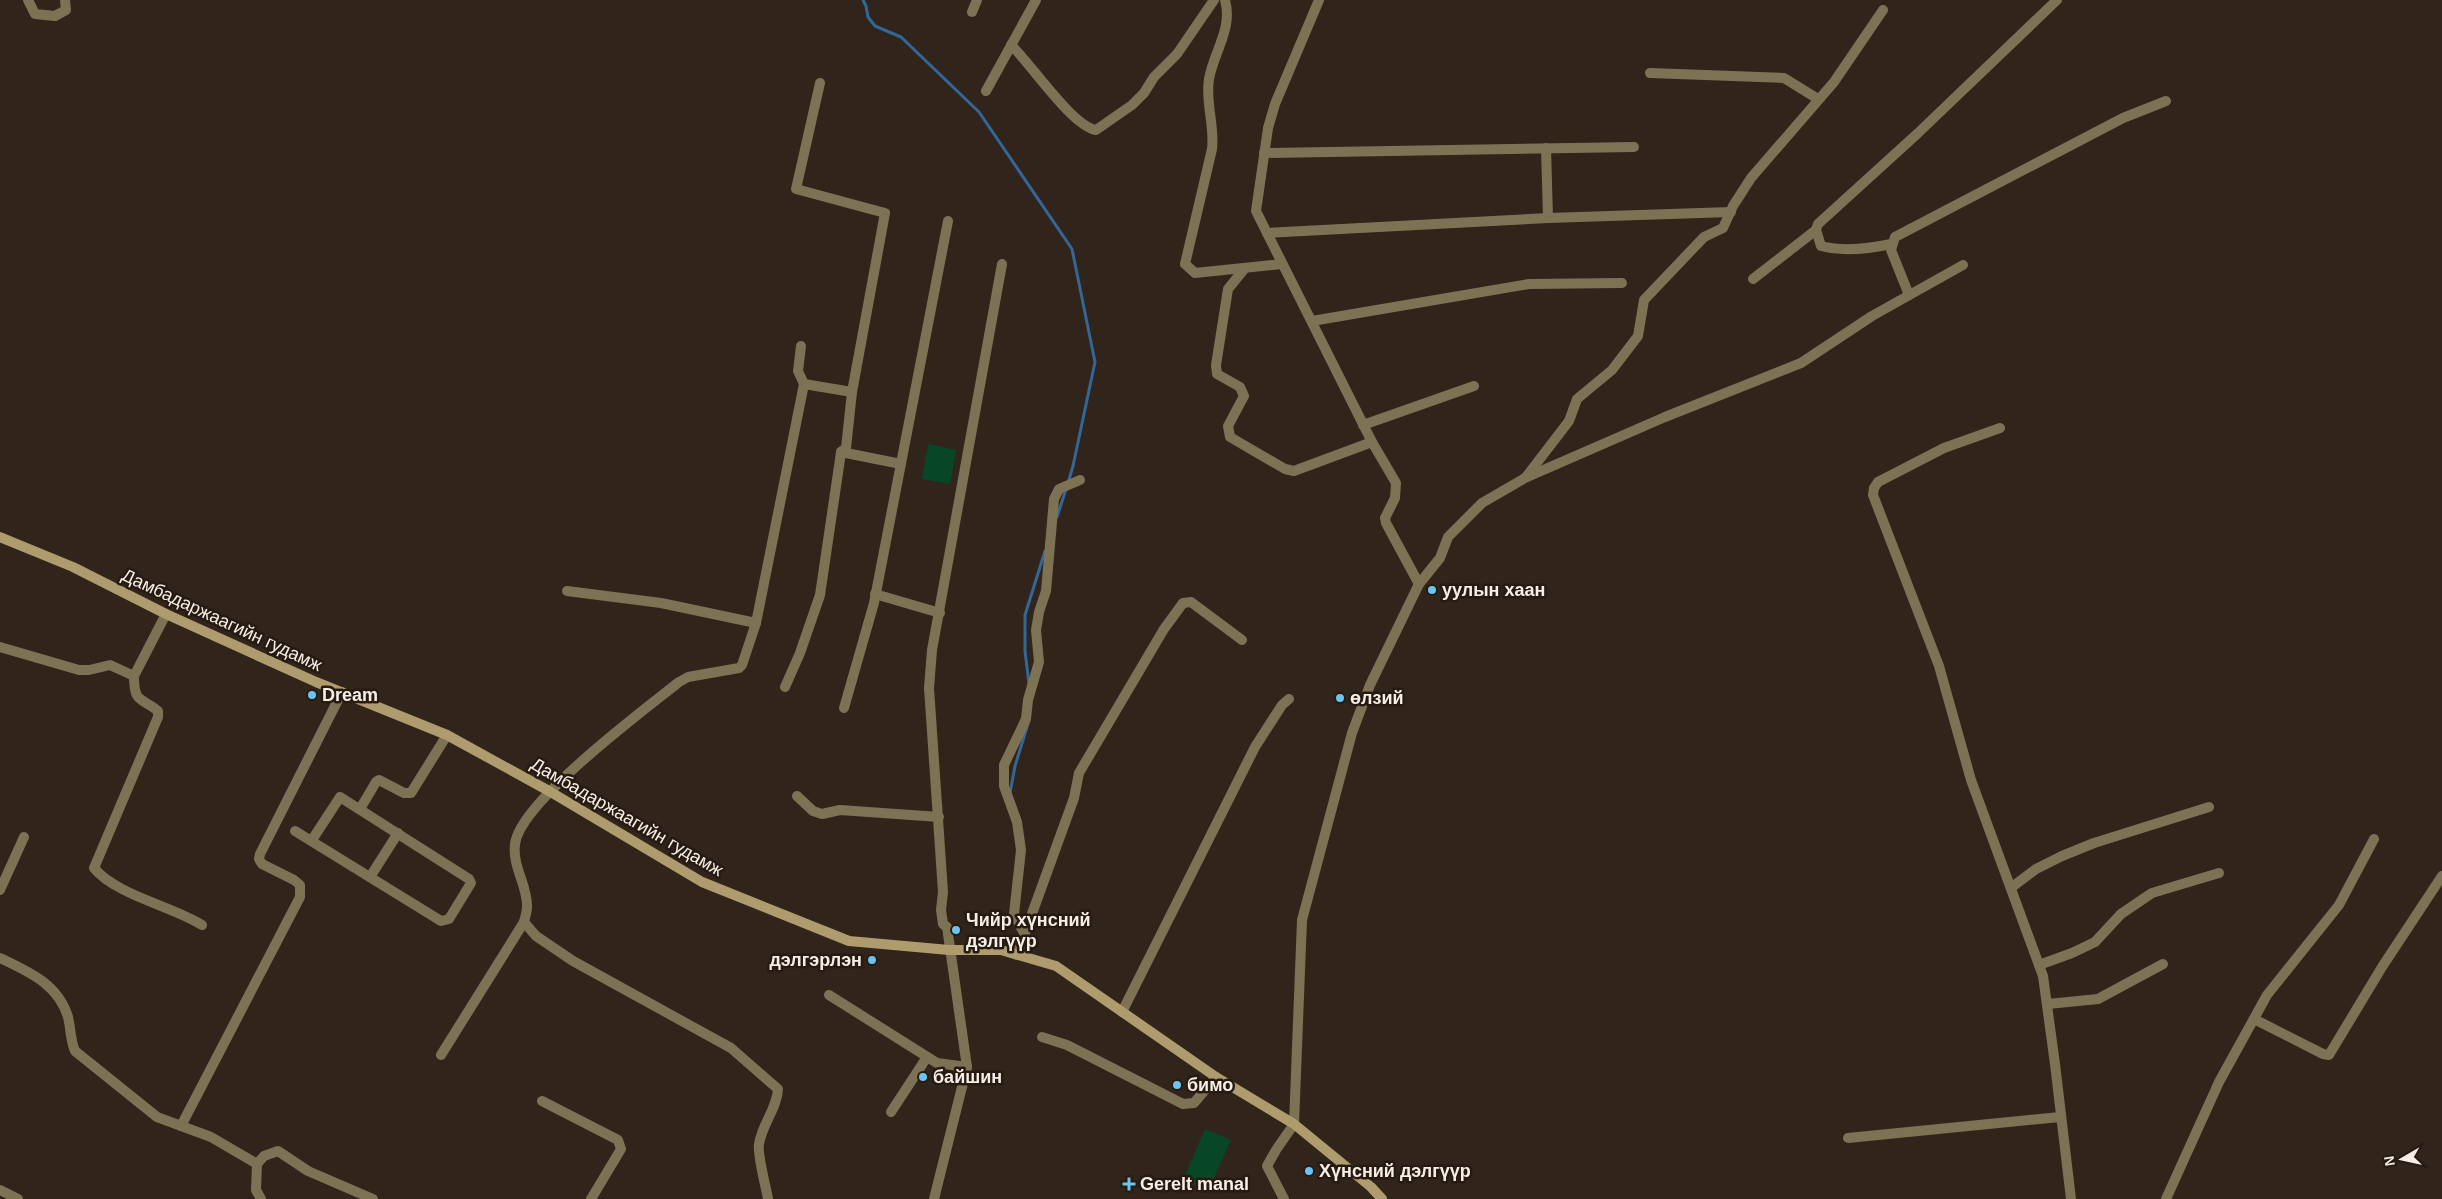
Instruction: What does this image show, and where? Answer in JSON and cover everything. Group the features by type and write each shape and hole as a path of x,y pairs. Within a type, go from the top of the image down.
{"main road":[{"name":"Дамбадаржаагийн гудамж","path":"0,537 73,567 166,614 342,692 447,735 549,791 702,882 748,901 849,941 949,950 1001,950 1056,966 1216,1077 1294,1124 1371,1187 1382,1199"}],"street":[{"path":"28,0 35,14 55,16 66,10 65,0"},
{"path":"972,12 977,0"},
{"path":"986,91 1036,0"},
{"path":"1011,45 1047,85 1061,105 1090,129 1096,130 1132,105 1144,93 1154,77 1176,54 1214,0"},
{"path":"1225,0 1228,18 1208,83 1214,133 1212,149 1185,264 1195,273 1282,264"},
{"path":"1319,0 1275,104 1264,153 1256,211 1363,425 1396,483 1395,498 1385,518 1386,523 1419,584"},
{"path":"1753,279 1816,230 1818,224 1917,134 2057,0"},
{"path":"1525,478 1569,421 1577,399 1612,370 1638,336 1644,300 1704,237 1723,228 1732,206 1751,178 1834,82 1883,10"},
{"path":"1650,73 1784,78 1818,99"},
{"path":"785,687 800,653 820,595 842,452 846,448 852,392 885,213 796,189 820,83"},
{"path":"1909,294 1891,250 1891,244 1895,237 2123,118 2166,101"},
{"path":"1264,153 1634,147"},
{"path":"1546,148 1548,218"},
{"path":"1267,233 1548,218 1731,212"},
{"path":"844,708 876,594 948,221"},
{"path":"1816,230 1821,246 1835,249 1870,249 1891,244"},
{"path":"934,1199 967,1067 947,927 943,924 941,910 943,892 939,817 929,688 934,632 940,613 950,540 1002,264"},
{"path":"1284,1199 1267,1166 1294,1124 1302,920 1352,733 1370,686 1419,584 1440,558 1448,537 1482,503 1525,478 1665,417 1801,363 1872,316 1963,265"},
{"path":"1245,268 1228,289 1216,365 1218,374 1240,387 1244,396 1228,426 1230,437 1285,469 1294,471 1372,442"},
{"path":"1312,320 1530,284 1622,283"},
{"path":"441,1056 524,922 527,905 514,860 515,844 517,834 549,791 679,682 688,677 739,668 742,665 756,623 804,384 798,371 802,346"},
{"path":"804,384 852,392"},
{"path":"1363,425 1474,386"},
{"path":"2000,428 1944,448 1878,482 1874,488 1873,495 1939,666 1971,780 2003,871 2012,887 2039,965 2048,1004 2070,1199"},
{"path":"842,452 901,464"},
{"path":"1025,936 1014,914 1021,850 1017,822 1004,786 1004,766 1026,719 1028,700 1039,662 1036,630 1039,612 1046,591 1052,509 1059,489 1075,482"},
{"path":"567,591 661,603 756,623"},
{"path":"876,594 940,613"},
{"path":"1017,955 1074,798 1079,773 1094,744 1183,603 1191,602 1242,640"},
{"path":"166,614 134,676 134,690 137,699 158,711 158,717 94,868 99,875 202,925"},
{"path":"0,647 79,670 110,664 134,676"},
{"path":"181,1126 300,897 300,885 262,864 259,859 260,854 342,692"},
{"path":"1122,1012 1255,747 1282,705 1289,699"},
{"path":"360,809 379,780 404,793 411,793 447,735"},
{"path":"797,796 813,811 822,814 840,810 939,817"},
{"path":"294,830 440,921 449,919 471,881 360,809 338,797 312,840"},
{"path":"2012,887 2036,869 2094,843 2209,807"},
{"path":"370,877 398,833"},
{"path":"0,890 24,836"},
{"path":"2166,1199 2219,1082 2267,995 2339,905 2374,839"},
{"path":"2039,965 2096,942 2121,914 2152,893 2219,873"},
{"path":"2254,1019 2323,1054 2329,1055 2382,967 2442,876"},
{"path":"524,922 536,936 573,961 731,1048 778,1088 777,1102 766,1123 758,1146 768,1199"},
{"path":"0,958 42,980 59,996 68,1018 70,1040 75,1051 157,1117 212,1137 257,1164"},
{"path":"2048,1004 2098,999 2163,964"},
{"path":"829,995 938,1063 967,1067"},
{"path":"1042,1037 1067,1045 1183,1104 1194,1103 1216,1077"},
{"path":"891,1112 928,1057"},
{"path":"542,1101 618,1140 621,1149 591,1199"},
{"path":"1848,1138 2060,1116"},
{"path":"260,1199 256,1190 257,1164 264,1156 278,1151 308,1171 374,1199"},
{"path":"0,1190 18,1199"}],"green space":[{"path":"928,444 956,450 950,484 922,479"},
{"path":"1205,1129 1231,1140 1208,1191 1183,1180"}],"waterway":[{"path":"863,0 868,17 875,26 901,37 979,112 1072,249 1095,362 1068,483"},
{"path":"1057,517 1066,489"},
{"path":"1029,684 1025,651 1025,615 1045,551"},
{"path":"1010,793 1015,766 1028,724"}],"place":[{"name":"уулын хаан","path":"1432,590"},
{"name":"Dream","path":"312,695"},
{"name":"өлзий","path":"1340,698"},
{"name":"Чийр хүнсний дэлгүүр","path":"956,930"},
{"name":"дэлгэрлэн","path":"872,960"},
{"name":"байшин","path":"923,1077"},
{"name":"бимо","path":"1177,1085"},
{"name":"Хүнсний дэлгүүр","path":"1309,1171"},
{"name":"Gerelt manal","path":"1129,1184"}]}
